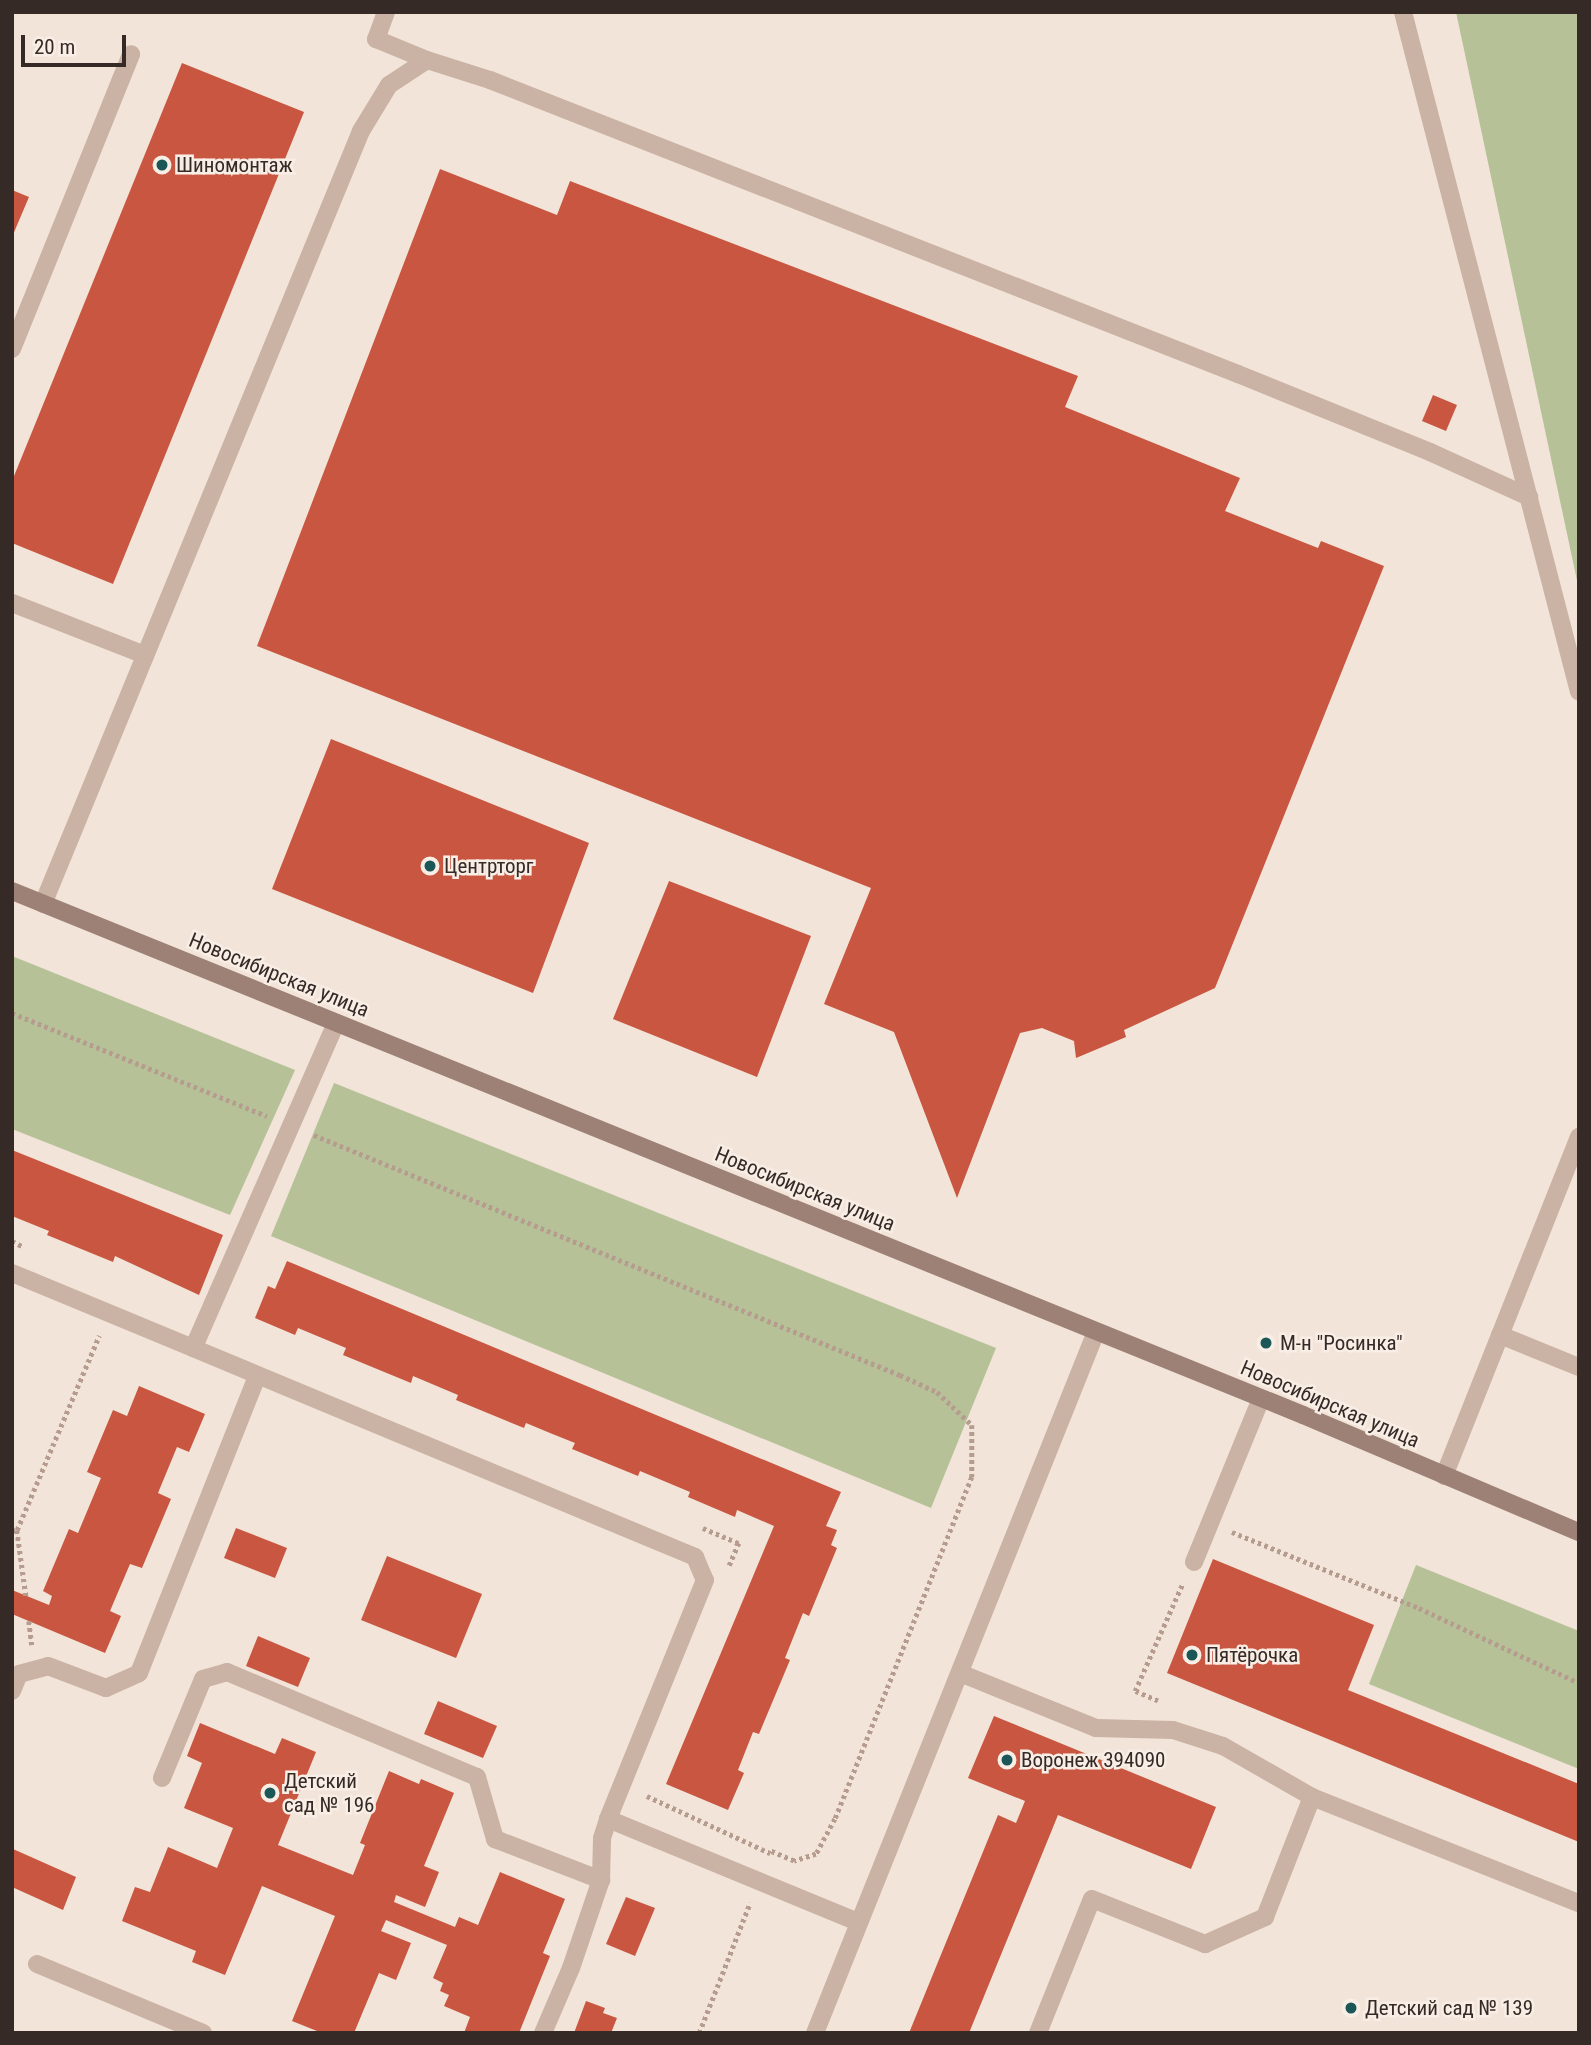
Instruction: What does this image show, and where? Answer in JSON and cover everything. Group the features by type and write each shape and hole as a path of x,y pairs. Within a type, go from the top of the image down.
{"street":[{"path":"386,12 376,39 427,60 490,80 1238,374 1430,452 1529,497"},
{"path":"1404,12 1579,692"},
{"path":"12,349 131,54"},
{"path":"43,904 361,131 388,85 427,60"},
{"path":"12,603 145,654"},
{"name":"Новосибирская улица","path":"12,891 1261,1399 1579,1532"},
{"path":"193,1348 336,1023"},
{"path":"1444,1476 1579,1137"},
{"path":"12,1272 695,1557 705,1580 608,1819 602,1838 601,1880 571,1968 543,2033"},
{"path":"814,2033 1096,1332"},
{"path":"1500,1335 1578,1363"},
{"path":"12,1691 19,1674 48,1666 106,1688 139,1673 257,1376"},
{"path":"1194,1562 1261,1399"},
{"path":"162,1778 203,1679 227,1672 477,1777 495,1839 601,1880"},
{"path":"960,1673 1096,1728 1173,1730 1223,1746 1312,1797 1579,1903"},
{"path":"1038,2033 1092,1899 1205,1944 1265,1917 1312,1797"},
{"path":"608,1819 858,1922"},
{"path":"37,1964 204,2033"}],"path":[{"path":"12,1013 900,1375 937,1392 972,1425 972,1477 835,1819 816,1854 794,1861 649,1799 645,1791"},
{"path":"12,1241 25,1247"},
{"path":"26,1596 15,1531 108,1313"},
{"path":"1209,1523 1419,1608 1579,1684"},
{"path":"701,1527 739,1543 728,1569"},
{"path":"1135,1691 1183,1583"},
{"path":"699,2033 771,1851"}],"green space":[{"path":"1456,12 1579,12 1579,590"},
{"path":"12,956 295,1070 230,1215 12,1129"},
{"path":"334,1083 996,1348 931,1508 271,1236"},
{"path":"1416,1565 1579,1631 1579,1769 1369,1684"}],"building":[{"path":"182,63 304,112 113,584 12,543 12,481"},
{"path":"440,169 557,215 570,181 1078,376 1065,407 1240,478 1225,511 1318,548 1321,541 1384,566 1215,988 1124,1030 1126,1037 1076,1058 1074,1041 1042,1028 1020,1033 957,1198 894,1032 824,1004 871,888 257,646"},
{"path":"12,190 29,197 12,237"},
{"path":"1433,395 1457,405 1446,431 1422,421"},
{"name":"Центрторг","path":"331,739 589,843 533,993 272,889"},
{"path":"669,881 811,936 757,1077 613,1019"},
{"path":"12,1150 223,1235 199,1295 115,1256 113,1262 47,1235 49,1231 12,1216"},
{"path":"287,1261 841,1492 826,1526 837,1530 831,1545 837,1548 809,1616 803,1613 785,1658 790,1660 759,1734 753,1732 738,1770 744,1773 728,1810 666,1784 774,1526 737,1510 735,1517 688,1497 690,1492 640,1471 638,1476 572,1449 575,1443 526,1423 524,1428 456,1400 458,1395 413,1376 411,1383 343,1355 346,1348 298,1328 295,1335 255,1318 268,1286 275,1289"},
{"path":"139,1386 205,1414 189,1452 177,1447 158,1493 171,1499 142,1568 130,1564 110,1611 121,1616 105,1653 12,1614 12,1590 49,1605 52,1596 43,1591 69,1529 78,1533 101,1478 87,1472 113,1410 127,1416"},
{"path":"236,1528 287,1548 275,1578 224,1558"},
{"path":"387,1556 482,1594 456,1658 361,1620"},
{"path":"1213,1559 1374,1625 1348,1690 1579,1784 1579,1842 1167,1673"},
{"path":"258,1636 310,1658 298,1687 246,1666"},
{"path":"438,1701 497,1726 483,1758 424,1734"},
{"path":"994,1716 1216,1807 1191,1869 1058,1815 969,2033 909,2033 998,1815 1016,1823 1025,1801 968,1778"},
{"path":"200,1723 275,1754 282,1738 316,1752 278,1845 353,1875 365,1845 360,1843 389,1771 419,1784 421,1779 454,1793 424,1866 439,1872 425,1907 396,1895 394,1902 455,1927 459,1917 478,1925 500,1872 565,1899 543,1953 550,1956 519,2033 464,2033 470,2017 444,2006 449,1995 440,1991 443,1983 433,1978 447,1945 386,1920 381,1931 411,1943 396,1980 379,1973 354,2033 322,2033 292,2021 335,1916 262,1886 225,1975 192,1962 196,1951 122,1921 135,1887 150,1892 168,1847 217,1868 233,1828 184,1808 202,1763 187,1756"},
{"path":"13,1849 76,1877 63,1910 12,1887"},
{"path":"626,1897 655,1908 635,1956 606,1944"},
{"path":"586,2001 605,2008 603,2013 617,2018 611,2033 574,2033"}],"place":[{"name":"Шиномонтаж","path":"162,165"},
{"name":"Центрторг","path":"430,866"},
{"name":"М-н \"Росинка\"","path":"1266,1343"},
{"name":"Пятёрочка","path":"1192,1655"},
{"name":"Воронеж 394090","path":"1007,1760"},
{"name":"Детский сад № 196","path":"270,1793"},
{"name":"Детский сад № 139","path":"1351,2008"}]}
